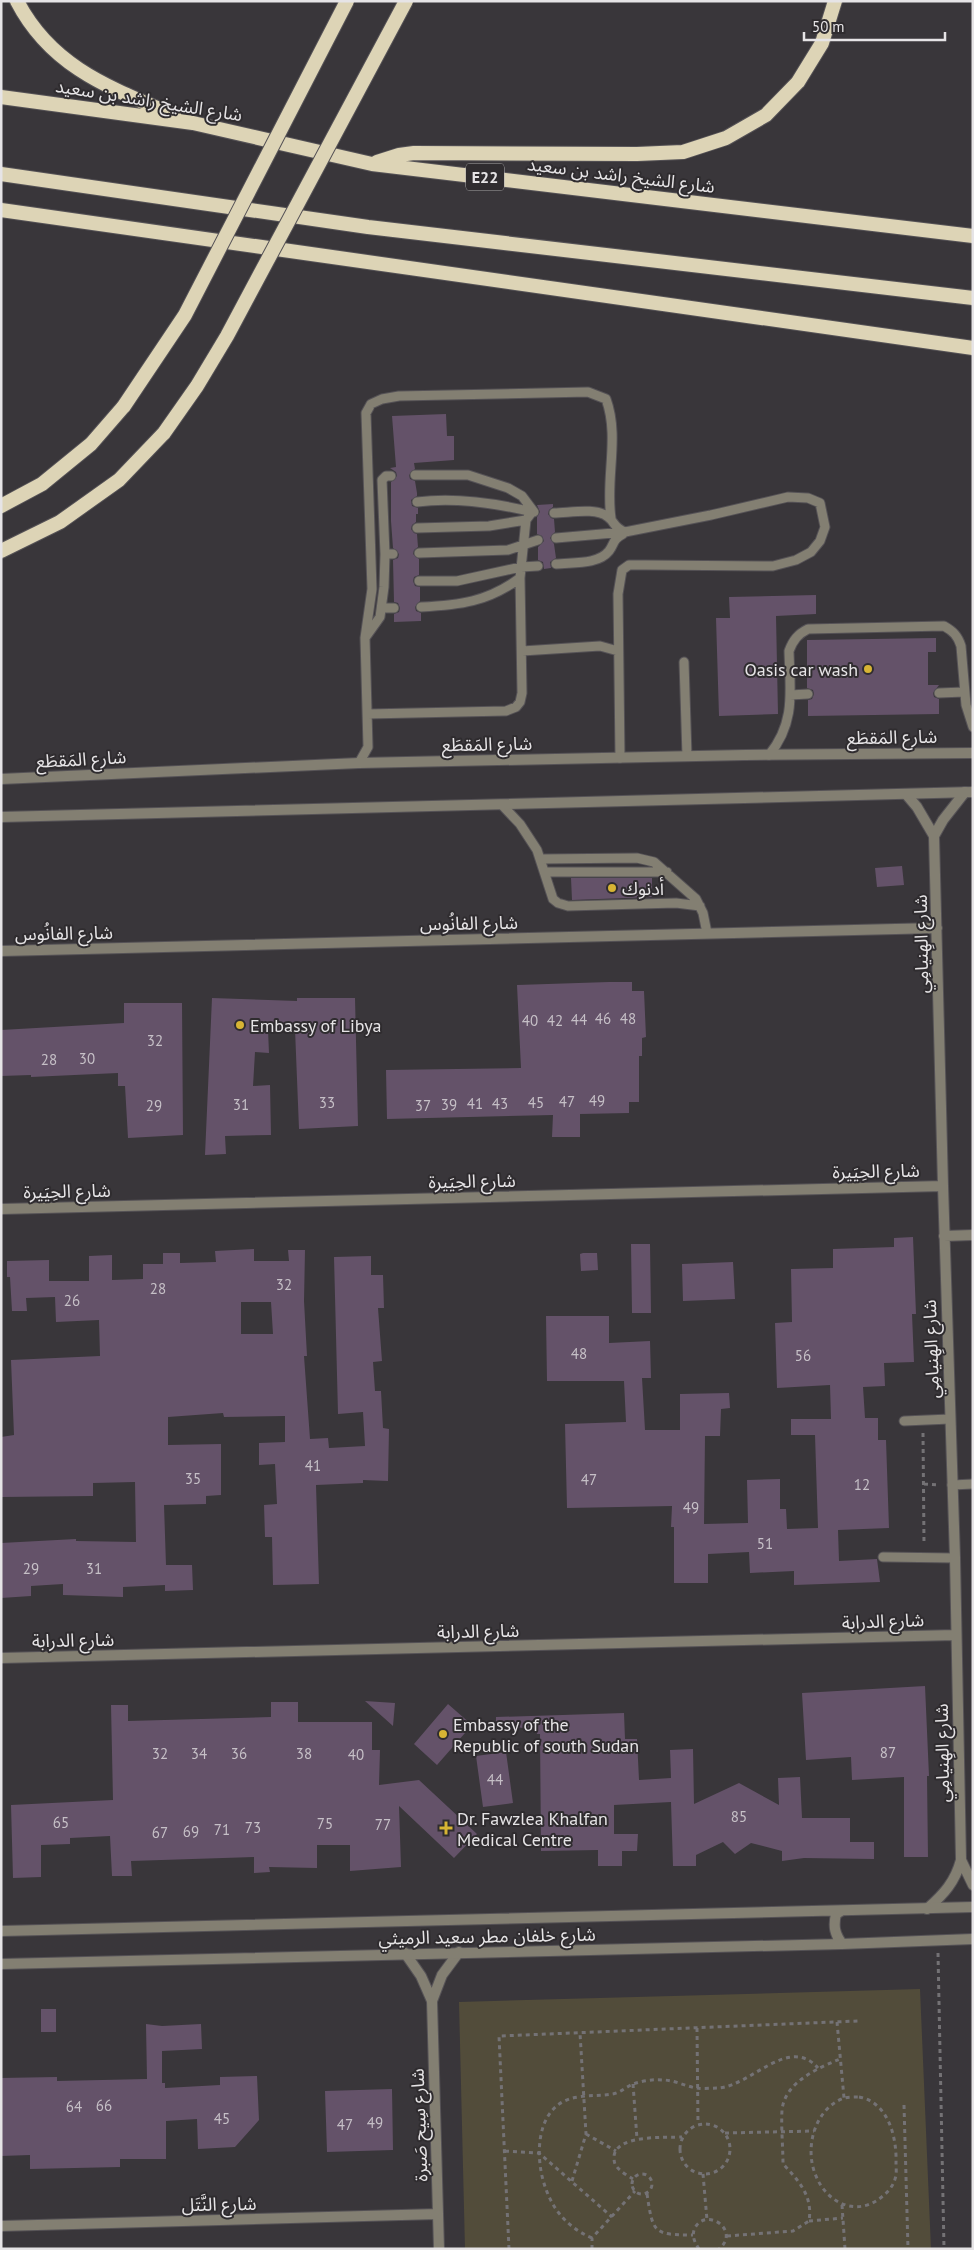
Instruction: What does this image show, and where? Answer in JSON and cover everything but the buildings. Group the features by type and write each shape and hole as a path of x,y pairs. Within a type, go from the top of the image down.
{"highway":[{"path":"17,1 35,30 56,54 82,73 110,88 193,123"},
{"path":"1,506 42,484 90,444 124,406 185,315 347,1"},
{"path":"1,551 60,522 119,480 164,433 198,386 227,336 406,1"},
{"path":"372,164 399,155 414,153 637,154 683,152 726,138 766,114 798,82 822,43 835,1"},
{"name":"شارع الشيخ راشد بن سعيد","path":"1,97 193,123 372,164 973,236"},
{"path":"1,174 368,227 973,298"},
{"path":"1,210 973,348"}],"street":[{"name":"شارع المَقطَع","path":"1,779 359,763 687,756 973,753"},
{"path":"1,818 969,792"},
{"path":"934,836 943,820 969,792"},
{"name":"شارع الهِنيامِي","path":"906,794 917,807 934,836 944,1236 955,1558 955,1636 961,1860 957,1874 950,1886 927,1908"},
{"name":"شارع الفانُوس","path":"1,951 937,928"},
{"name":"شارع الحِيَيرة","path":"1,1209 943,1186"},
{"path":"944,1236 973,1235"},
{"name":"شارع الدرابة","path":"1,1658 955,1636"},
{"name":"شارع الهِنيامِي","path":"961,1860 973,1885"},
{"name":"شارع خلفان مطر سعيد الرميثي","path":"1,1931 973,1907"},
{"path":"842,1910 836,1914 834,1925 836,1935 842,1944"},
{"name":"شارع خلفان مطر سعيد الرميثي","path":"1,1964 842,1944 973,1939"},
{"name":"شارع سِيح صَبرة","path":"432,2001 442,1975 459,1952"},
{"name":"شارع سِيح صَبرة","path":"405,1953 422,1976 432,2001 439,2249"},
{"name":"شارع النَّتَل","path":"1,2226 438,2214"}],"lane":[{"path":"359,763 368,747 365,638 372,589 366,413 371,404 382,399 400,396 432,394 588,392 606,399 610,411 611,424 611,477 608,501 611,518 617,528 625,532"},
{"path":"367,714 506,711 516,707 520,702 522,693 520,578 523,544 532,515 522,496 508,488 468,475 415,475"},
{"path":"365,638 380,618 389,586 387,506 382,480 386,476 391,476"},
{"path":"556,538 625,532 788,497 808,498 820,502 825,527 820,540 810,552 796,560 773,566 629,565 622,570 618,594 620,758"},
{"path":"417,502 446,499 498,505 532,515"},
{"path":"554,514 601,512 611,518"},
{"path":"417,528 489,526 532,515"},
{"path":"556,564 598,560 609,551 614,539 625,532"},
{"path":"419,553 508,550 538,540"},
{"path":"419,582 457,581 538,566"},
{"path":"421,607 467,604 504,590 520,578"},
{"path":"382,608 394,608"},
{"path":"769,755 779,742 786,727 790,695 789,651 791,644 801,632 808,628 944,626 955,634 959,640 964,692 973,727"},
{"path":"522,650 600,646 618,651"},
{"path":"684,662 687,756"},
{"path":"939,693 964,692"},
{"path":"790,695 808,694"},
{"path":"502,804 526,832 541,860 553,899 563,905 676,903 700,906"},
{"path":"541,860 637,858 654,862 696,899 700,906 707,933"},
{"path":"545,872 667,872"},
{"path":"904,1421 950,1419"},
{"path":"952,1485 973,1484"},
{"path":"883,1557 955,1558"}],"path":[{"path":"923,1420 925,1557"},
{"path":"938,1940 944,2249"},
{"path":"509,2249 499,2036 858,2021"},
{"path":"837,2022 844,2098"},
{"path":"697,2028 698,2124"},
{"path":"572,2181 586,2134 582,2097 580,2033"},
{"path":"592,2238 568,2225 556,2211 546,2193 538,2152 546,2116 558,2104 582,2097 615,2094 633,2084 652,2080 666,2080 697,2088 721,2088 751,2077 777,2060 792,2057 811,2060 818,2068"},
{"path":"809,2221 811,2211 802,2184 783,2164 782,2108 790,2091 799,2081 818,2068 840,2059"},
{"path":"633,2084 637,2139"},
{"path":"859,2096 869,2098 882,2109 890,2124 896,2153 896,2178 886,2194 872,2204 858,2208 842,2205 829,2196 819,2183 812,2168 810,2151 814,2132 830,2107 844,2098 859,2096"},
{"path":"904,2105 908,2249"},
{"path":"698,2124 708,2124 717,2126 725,2133 730,2141 730,2151 728,2161 721,2169 703,2174 693,2172 685,2165 680,2147 682,2137 689,2129 698,2124"},
{"path":"725,2133 814,2132"},
{"path":"586,2134 616,2151"},
{"path":"633,2179 617,2168 614,2160 619,2146 637,2139 682,2137"},
{"path":"505,2152 538,2152 612,2217"},
{"path":"896,2153 905,2152"},
{"path":"644,2174 650,2177 653,2183 652,2190 647,2194 640,2195 635,2192 632,2186 633,2179 638,2175 644,2174"},
{"path":"703,2174 708,2220"},
{"path":"592,2249 592,2238 635,2192"},
{"path":"647,2194 651,2221 655,2229 668,2235 693,2236"},
{"path":"842,2205 845,2249"},
{"path":"727,2236 792,2231 809,2221 843,2218"},
{"path":"699,2249 693,2236 695,2228 700,2222 708,2220 717,2221 724,2227 727,2236 724,2245 720,2249"}],"shaded area":[{"path":"920,1989 931,2249 465,2249 459,2002"}],"place":[{"name":"Oasis car wash","path":"868,669"},
{"name":"أدنوك","path":"612,888"},
{"name":"Embassy of Libya","path":"240,1025"},
{"name":"Embassy of the Republic of south Sudan","path":"443,1734"},
{"name":"Dr. Fawzlea Khalfan Medical Centre","path":"446,1828"}]}
